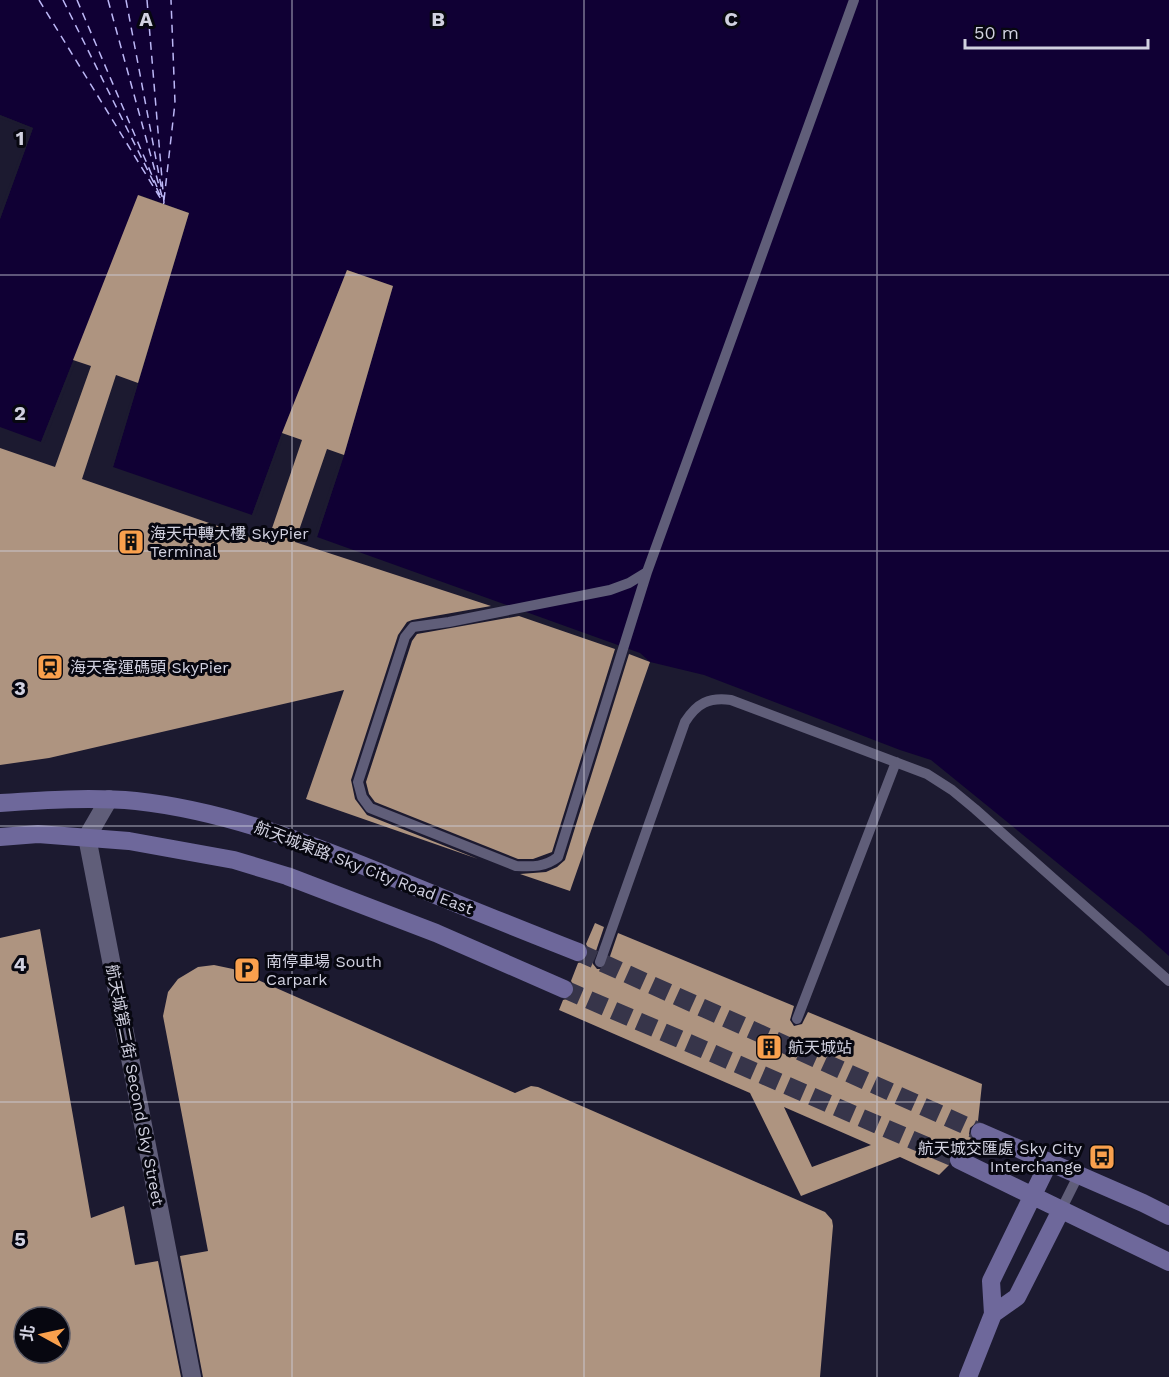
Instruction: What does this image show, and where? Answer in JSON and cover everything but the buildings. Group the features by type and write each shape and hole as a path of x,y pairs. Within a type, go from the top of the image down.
{"street":[{"name":"航天城東路 Sky City Road East","path":"0,803 110,799 172,807 263,829 351,860 578,952"},
{"path":"87,837 110,799"},
{"path":"0,837 38,834 87,837 182,849 234,860 287,876 436,933 564,989"},
{"name":"航天城第二街 Second Sky Street","path":"87,837 192,1377"},
{"path":"980,1132 1079,1174 1169,1216"},
{"path":"959,1160 1169,1262"},
{"path":"968,1377 993,1314 991,1281 1049,1162"},
{"path":"993,1314 1017,1297 1061,1210"}],"lane":[{"path":"647,572 629,583 610,590 413,627 405,637 358,782 362,796 370,808 516,867 549,864 558,857 647,572 854,0"},
{"path":"600,962 685,722 693,710 704,701 718,698 731,700 927,774 951,790 1169,981"},
{"path":"797,1019 896,762"},
{"path":"1061,1210 1079,1174"}],"shaded area":[{"path":"0,0 1169,0 1169,956 931,760 704,675 650,662 640,653 317,537 344,455 393,286 282,433 252,515 113,467 189,213 139,195 41,442 0,427 0,219 33,128 0,115"}],"pier":[{"path":"0,115 33,128 0,219 0,211 30,129 0,118"},
{"path":"139,195 189,213 113,467 111,466 186,215 140,199 44,443 41,442"},
{"path":"347,270 393,286 344,455 317,537 314,536 341,454 348,274 284,434 255,516 252,515"}],"ferry route":[{"path":"39,0 164,204"},
{"path":"63,0 160,195"},
{"path":"77,0 157,187"},
{"path":"108,0 163,200"},
{"path":"126,0 162,191"},
{"path":"147,0 164,203"},
{"path":"164,200 175,103 171,0"}],"tunnel":[{"path":"578,952 980,1132"},
{"path":"564,989 959,1160"}],"place":[{"name":"海天中轉大樓 SkyPier Terminal","path":"131,542"},
{"name":"海天客運碼頭 SkyPier","path":"50,667"},
{"name":"南停車場 South Carpark","path":"247,970"},
{"name":"航天城站","path":"769,1047"},
{"name":"航天城交匯處 Sky City Interchange","path":"1102,1157"}]}
